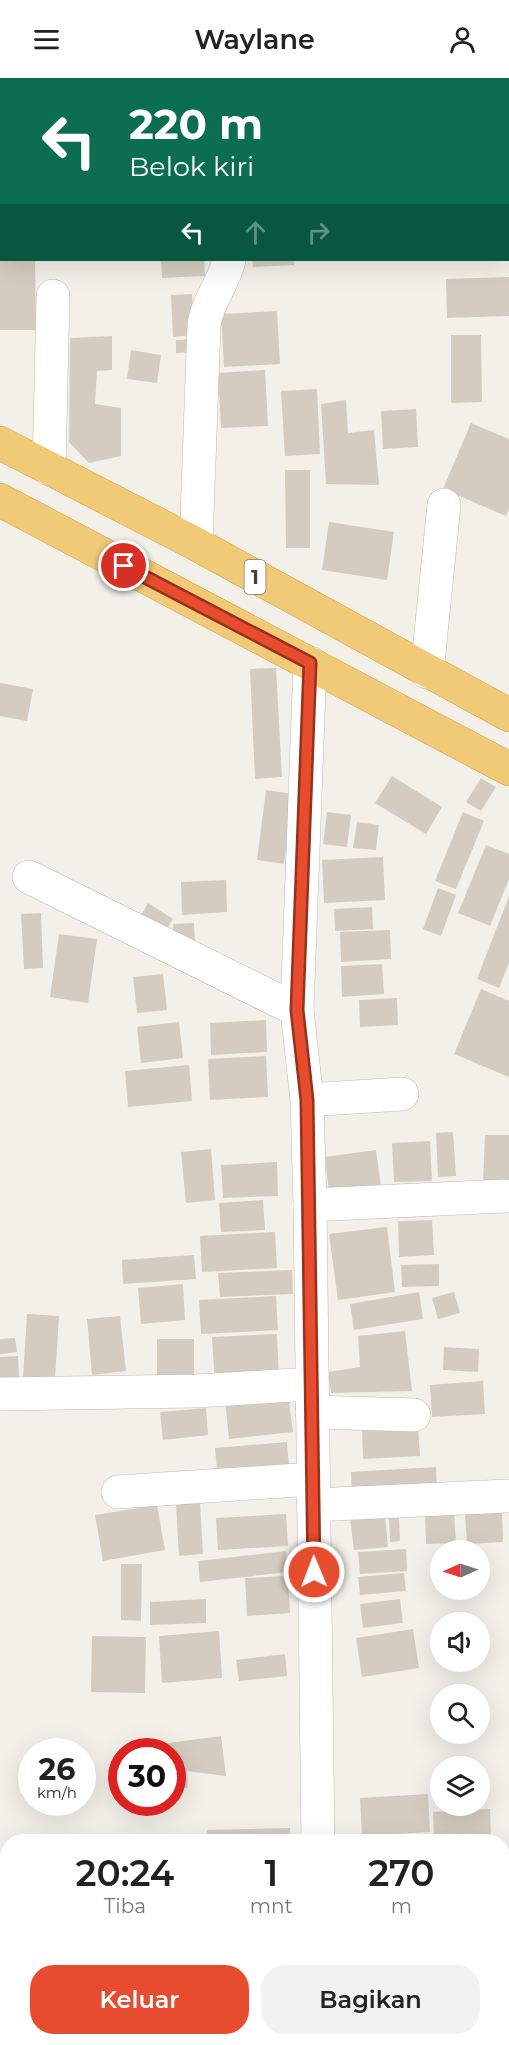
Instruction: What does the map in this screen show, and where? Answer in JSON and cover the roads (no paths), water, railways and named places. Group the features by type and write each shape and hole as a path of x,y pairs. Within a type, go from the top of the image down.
{"highway":[{"name":"1","path":"0,443 196,544 509,715"},
{"name":"1","path":"0,500 509,768"}],"street":[{"path":"196,544 204,324 207,306 224,275 229,261"},
{"path":"49,470 53,296"},
{"path":"427,672 444,505"},
{"path":"310,663 297,1010 307,1100 310,1206 318,1834"},
{"path":"29,877 297,1010"},
{"path":"307,1100 402,1094"},
{"path":"310,1206 504,1196"},
{"path":"0,1394 195,1391 312,1398 414,1414"},
{"path":"118,1492 313,1492 507,1496"}]}
